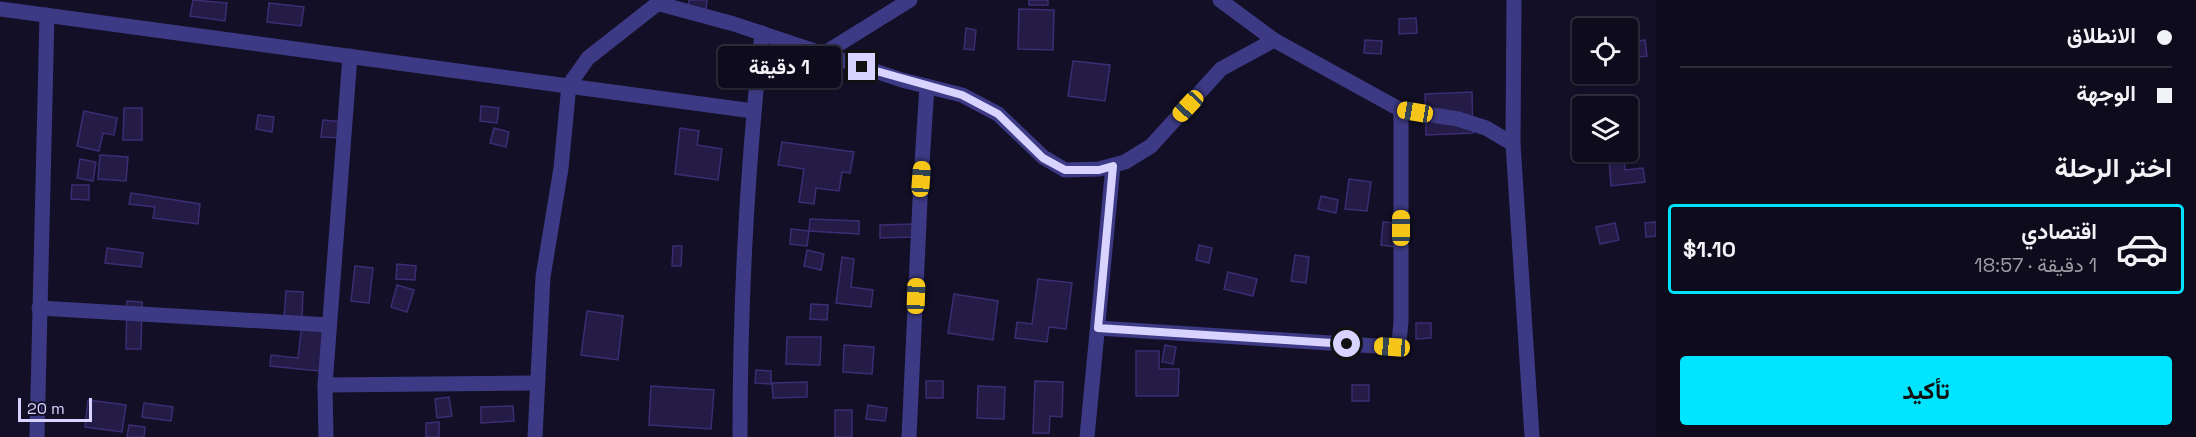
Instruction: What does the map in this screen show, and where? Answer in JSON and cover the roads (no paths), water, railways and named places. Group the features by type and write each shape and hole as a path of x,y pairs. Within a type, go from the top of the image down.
{"street":[{"path":"823,54 910,0"},
{"path":"1220,0 1274,40 1401,110 1458,118 1486,128 1513,144"},
{"path":"1514,0 1513,144 1532,437"},
{"path":"535,437 535,382 543,277 561,168 569,85 588,58 661,2 823,54 962,95 998,114 1043,158 1065,170 1099,170 1125,162 1151,146 1221,69 1274,40"},
{"path":"0,9 753,111"},
{"path":"37,437 47,15"},
{"path":"741,437 740,335 753,111 762,33"},
{"path":"326,437 325,385 350,56"},
{"path":"909,437 927,86"},
{"path":"1098,328 1392,347 1399,342 1401,322 1401,110"},
{"path":"1087,437 1113,166"},
{"path":"39,308 329,325"},
{"path":"325,385 535,382"}]}
